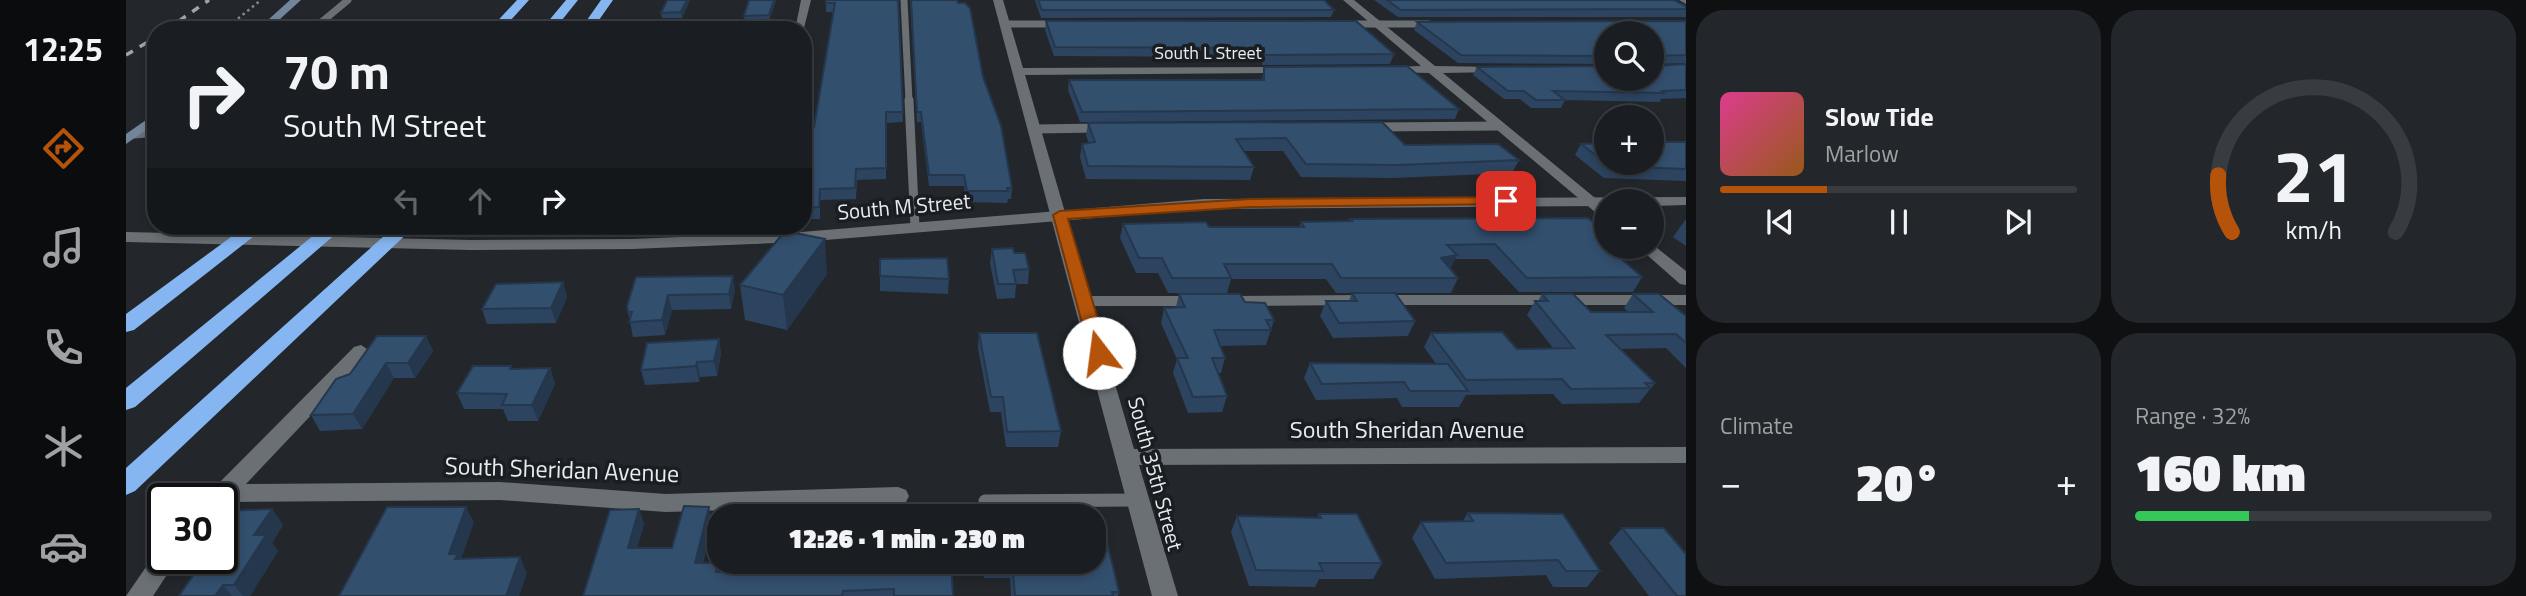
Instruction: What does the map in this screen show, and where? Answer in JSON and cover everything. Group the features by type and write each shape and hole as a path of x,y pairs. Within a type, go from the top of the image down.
{"highway":[{"path":"503,21 523,0"},
{"path":"554,21 572,0"},
{"path":"592,21 607,0"},
{"path":"126,325 246,235"},
{"path":"126,401 325,235"},
{"path":"126,484 396,235"}],"main road":[{"path":"272,21 296,0"},
{"path":"130,137 147,124"}],"street":[{"path":"802,21 806,0"},
{"name":"South 35th Street","path":"998,0 1085,301 1165,596"},
{"path":"1348,0 1594,204"},
{"path":"1380,69 1516,69"},
{"name":"South L Street","path":"1020,72 1298,70"},
{"name":"South M Street","path":"812,231 915,227 1250,203 1686,201"},
{"name":"South M Street","path":"126,237 484,245 712,235"},
{"path":"1661,259 1686,280"},
{"path":"234,483 361,351"},
{"name":"South Sheridan Avenue","path":"1127,457 1686,455"},
{"name":"South Sheridan Avenue","path":"238,496 500,491 666,503 898,496"},
{"path":"139,596 155,574"}],"lane":[{"path":"323,21 348,0"},
{"path":"904,0 915,227"},
{"path":"1341,24 1436,23"},
{"path":"1006,24 1076,24"},
{"path":"1362,127 1500,126"},
{"path":"1036,129 1113,128"},
{"path":"1210,301 1686,300"},
{"path":"1085,301 1196,301"},
{"path":"985,501 1139,500"}],"path":[{"path":"236,21 261,0"},
{"path":"255,6 266,5"}],"building":[{"path":"667,0 687,0 681,12 661,13"},
{"path":"749,0 774,0 769,15 744,16"},
{"path":"826,0 898,0 903,112 886,112 886,168 856,169 855,188 820,189 819,207 812,207 812,127 835,3 826,3"},
{"path":"911,0 957,0 970,8 983,77 1001,126 1012,188 1007,188 1008,191 967,191 964,175 929,175 921,112 917,112"},
{"path":"1038,0 1324,0 1334,10 1042,10"},
{"path":"1387,0 1674,0 1686,6 1686,9 1401,10"},
{"path":"1046,21 1356,21 1394,54 1264,55 1264,48 1055,47"},
{"path":"1594,21 1594,56 1461,55 1417,22"},
{"path":"1664,21 1686,21 1686,55 1664,56"},
{"path":"1686,64 1686,90 1664,91 1664,66"},
{"path":"1407,66 1459,109 1082,112 1069,80 1264,80 1264,67"},
{"path":"1594,66 1594,91 1665,93 1553,91 1565,100 1536,100 1524,91 1508,91 1477,67"},
{"path":"1382,122 1405,145 1498,144 1519,160 1398,165 1306,164 1286,138 1236,139 1254,167 1088,166 1082,144 1095,142 1088,123"},
{"path":"1664,142 1686,142 1686,169 1664,168"},
{"path":"1594,143 1594,154 1581,144"},
{"path":"1588,218 1594,223 1594,259 1622,259 1642,277 1527,278 1495,244 1447,245 1457,255 1441,258 1458,278 1341,278 1332,264 1224,264 1231,278 1172,278 1162,258 1139,258 1123,224 1206,222 1209,227 1304,227 1301,222 1352,221 1350,219"},
{"path":"782,235 805,235 825,239 783,295 740,285"},
{"path":"1013,248 1014,253 1025,253 1029,269 1013,270 1016,284 998,284 992,249"},
{"path":"947,258 949,279 880,276 880,259"},
{"path":"733,276 729,294 668,295 662,320 629,322 632,312 628,312 627,306 636,277"},
{"path":"563,282 551,308 482,309 496,284"},
{"path":"1352,293 1395,293 1415,321 1339,323 1326,301 1357,301"},
{"path":"1179,294 1240,294 1245,302 1265,303 1274,320 1266,320 1271,330 1214,330 1225,358 1212,358 1227,396 1193,397 1177,358 1188,358 1164,308 1185,307"},
{"path":"1542,294 1573,294 1591,312 1653,312 1633,294 1659,294 1686,316 1686,343 1676,334 1606,335 1655,383 1645,383 1650,388 1571,389 1562,379 1466,380 1431,333 1502,332 1517,349 1574,348 1535,301 1548,301"},
{"path":"979,333 1037,333 1061,431 1007,432 1003,397 991,397"},
{"path":"377,336 426,336 408,363 386,363 353,414 311,415 336,379 350,374"},
{"path":"719,339 714,361 697,362 696,366 641,370 647,343"},
{"path":"1310,363 1448,364 1468,391 1410,391 1404,382 1322,384"},
{"path":"473,366 550,368 532,405 502,405 507,394 457,393"},
{"path":"684,506 707,507 695,563 707,563 707,574 952,574 953,596 894,596 894,589 843,591 842,596 583,596 610,510 639,509 628,548 672,548"},
{"path":"387,507 466,507 449,554 458,554 455,559 520,557 506,596 339,596"},
{"path":"272,509 254,535 266,535 234,585 223,585 215,596 179,596 194,574 238,574 238,510"},
{"path":"1468,513 1563,514 1600,571 1566,571 1558,560 1446,563 1421,522 1473,521"},
{"path":"1319,514 1357,514 1382,563 1319,563 1323,571 1256,570 1237,516 1321,518"},
{"path":"1622,528 1664,528 1686,554 1686,596 1677,596"},
{"path":"1106,538 1119,592 1112,592 1113,596 1015,596 1013,574 1106,574"}],"railway":[{"path":"179,21 209,0"},
{"path":"126,55 147,42"}],"route":[{"path":"1099,353 1060,215 1250,203 1506,201"}]}
